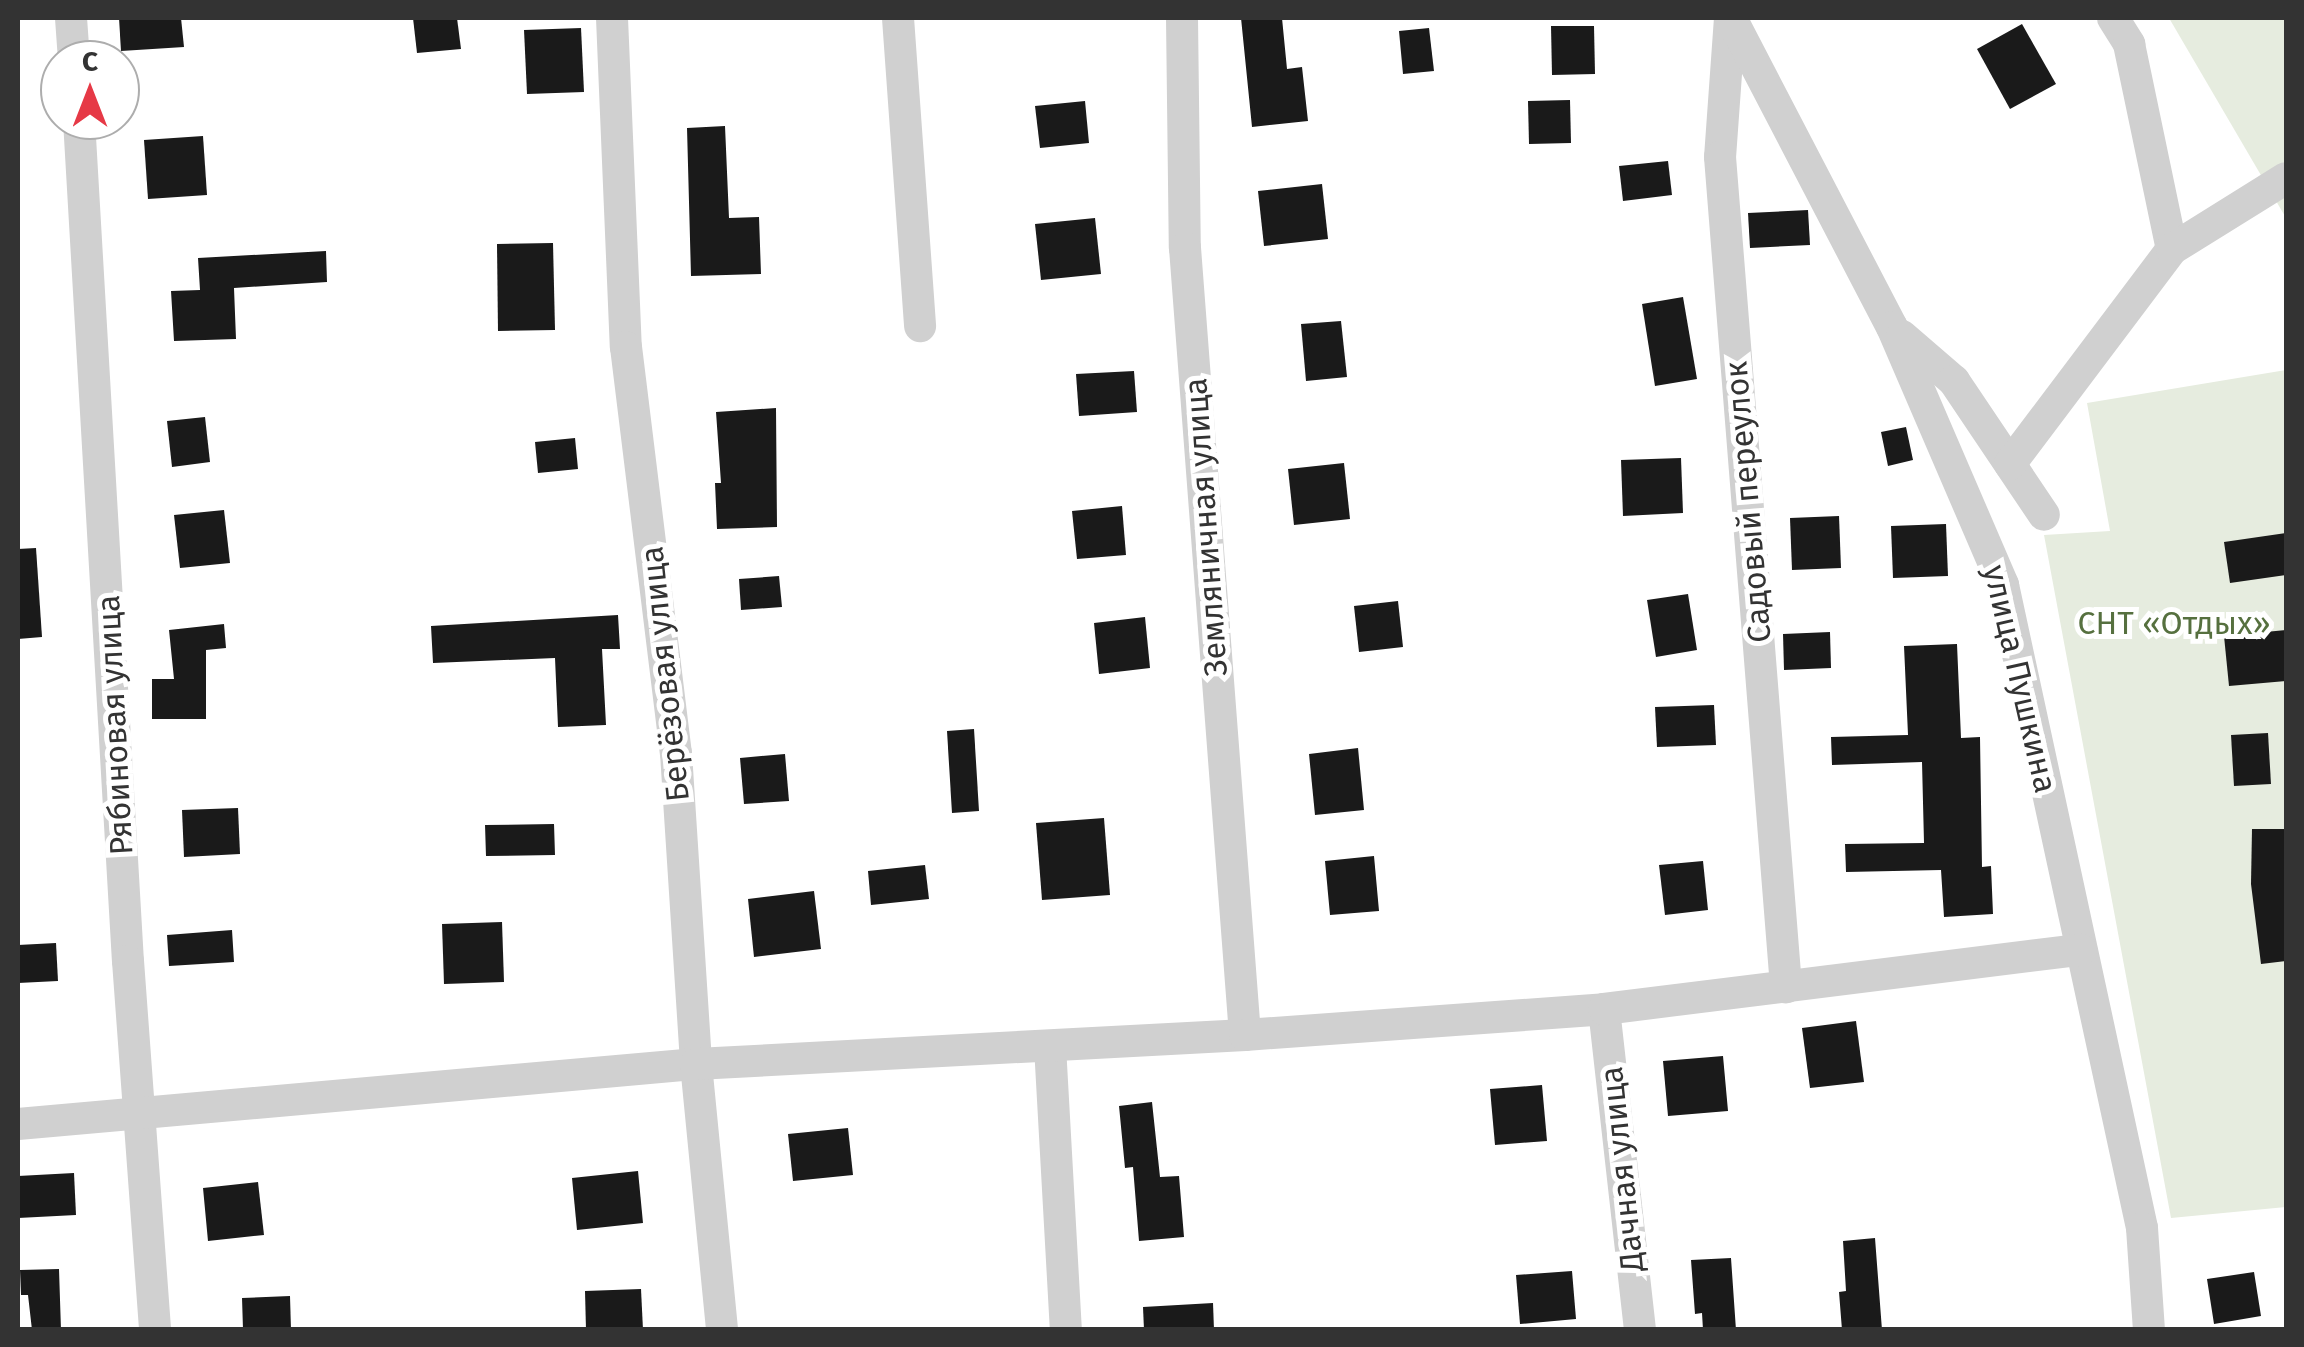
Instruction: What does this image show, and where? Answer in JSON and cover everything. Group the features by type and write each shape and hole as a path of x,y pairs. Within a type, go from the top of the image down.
{"street":[{"name":"Берёзовая улица","path":"612,18 626,347 676,753 696,1064 722,1330"},
{"path":"898,18 920,326"},
{"name":"Земляничная улица","path":"1182,18 1185,248 1245,1035"},
{"name":"улица Пушкина","path":"1730,18 1892,327 2002,585 2142,1228 2149,1330"},
{"name":"Садовый переулок","path":"1730,18 1720,157 1786,988"},
{"path":"2113,18 2129,44 2172,248"},
{"name":"Рябиновая улица","path":"80,140 114,962 139,1116 154,1330"},
{"path":"2010,464 2172,248 2286,178"},
{"path":"1892,327 1954,382 2044,515"},
{"path":"18,1124 696,1064 1245,1035 1604,1009 2081,950"},
{"name":"Дачная улица","path":"1604,1009 1640,1330"},
{"path":"1050,1046 1066,1330"}],"green space":[{"path":"2169,18 2286,18 2286,218"},
{"name":"СНТ «Отдых»","path":"2286,370 2286,1207 2171,1218 2044,535 2110,531 2087,403"}],"building":[{"path":"119,18 181,18 184,47 140,50 140,40 120,40"},
{"path":"413,18 457,18 461,49 417,53"},
{"path":"1241,18 1282,18 1287,69 1302,67 1308,121 1252,127"},
{"path":"2022,24 2056,84 2010,109 1977,49"},
{"path":"1551,26 1594,26 1595,74 1552,75"},
{"path":"581,28 584,92 527,94 524,30"},
{"path":"1429,28 1434,71 1403,74 1399,31"},
{"path":"1570,100 1571,143 1529,144 1528,101"},
{"path":"1085,101 1089,143 1040,148 1035,106"},
{"path":"725,126 729,218 759,217 761,274 691,276 687,128"},
{"path":"203,136 207,195 148,199 144,140"},
{"path":"1668,161 1672,195 1623,201 1619,166"},
{"path":"1322,184 1328,239 1264,246 1258,191"},
{"path":"1808,210 1810,245 1750,248 1748,213"},
{"path":"1095,218 1101,274 1041,280 1035,224"},
{"path":"553,243 555,330 498,331 497,244"},
{"path":"326,251 327,282 234,288 236,339 174,341 171,291 200,290 198,258"},
{"path":"1683,297 1697,379 1655,386 1642,304"},
{"path":"1341,321 1347,377 1306,381 1301,324"},
{"path":"1134,371 1137,412 1079,416 1076,374"},
{"path":"776,408 777,527 717,529 715,483 721,483 716,412"},
{"path":"205,417 210,462 172,467 167,421"},
{"path":"1906,427 1913,460 1888,466 1881,432"},
{"path":"575,438 578,469 538,473 535,442"},
{"path":"1681,458 1683,513 1623,516 1621,460"},
{"path":"1344,463 1350,519 1294,525 1288,469"},
{"path":"1122,506 1126,555 1077,559 1072,511"},
{"path":"224,510 230,563 180,568 174,515"},
{"path":"1839,516 1841,568 1792,570 1790,518"},
{"path":"1946,524 1948,576 1893,578 1891,526"},
{"path":"2286,533 2286,575 2230,583 2224,542"},
{"path":"36,548 42,637 18,639 18,549"},
{"path":"779,576 782,607 741,610 739,579"},
{"path":"1688,594 1697,650 1656,657 1647,600"},
{"path":"1398,601 1403,647 1359,652 1354,606"},
{"path":"618,615 620,649 602,649 606,725 558,727 555,658 433,663 431,626"},
{"path":"1145,617 1150,668 1099,674 1094,623"},
{"path":"224,624 226,648 206,650 206,719 152,719 152,679 174,679 169,630"},
{"path":"2286,630 2286,681 2229,686 2224,636"},
{"path":"1830,632 1831,668 1784,670 1783,634"},
{"path":"1957,644 1961,738 1980,737 1982,867 1991,866 1993,914 1944,917 1941,870 1846,872 1845,844 1924,843 1922,762 1832,765 1831,737 1908,735 1904,646"},
{"path":"1714,705 1716,745 1657,747 1655,707"},
{"path":"974,729 979,811 952,813 947,731"},
{"path":"2268,733 2271,784 2234,786 2231,735"},
{"path":"1358,748 1364,810 1315,815 1309,754"},
{"path":"785,754 789,801 744,804 740,758"},
{"path":"238,808 240,854 184,857 182,810"},
{"path":"1104,818 1110,895 1042,900 1036,823"},
{"path":"554,824 555,855 486,856 485,825"},
{"path":"2252,829 2286,829 2286,961 2261,964 2251,884"},
{"path":"1374,856 1379,911 1330,915 1325,861"},
{"path":"1703,861 1708,910 1665,915 1659,865"},
{"path":"925,865 929,899 871,905 868,871"},
{"path":"814,891 821,949 754,957 748,899"},
{"path":"502,922 504,982 444,984 442,924"},
{"path":"232,930 234,962 169,966 167,935"},
{"path":"56,943 58,981 18,983 18,945"},
{"path":"1856,1021 1864,1082 1810,1088 1802,1028"},
{"path":"1723,1056 1728,1111 1668,1116 1663,1061"},
{"path":"1542,1085 1547,1141 1495,1145 1490,1089"},
{"path":"1152,1102 1160,1177 1179,1176 1184,1237 1139,1241 1133,1167 1125,1168 1119,1106"},
{"path":"848,1128 853,1175 793,1181 788,1134"},
{"path":"638,1171 643,1223 577,1230 572,1178"},
{"path":"74,1173 76,1215 18,1218 18,1176"},
{"path":"258,1182 264,1235 208,1241 203,1188"},
{"path":"1875,1238 1882,1330 1842,1330 1839,1292 1846,1291 1843,1241"},
{"path":"1731,1258 1736,1330 1703,1330 1702,1313 1695,1314 1691,1260"},
{"path":"59,1269 61,1330 32,1330 28,1295 21,1295 20,1270"},
{"path":"1572,1271 1576,1319 1520,1324 1516,1275"},
{"path":"2254,1272 2261,1316 2214,1324 2207,1279"},
{"path":"641,1289 643,1330 586,1330 585,1291"},
{"path":"290,1296 291,1330 243,1330 242,1298"},
{"path":"1213,1303 1214,1330 1144,1330 1143,1307"}]}
